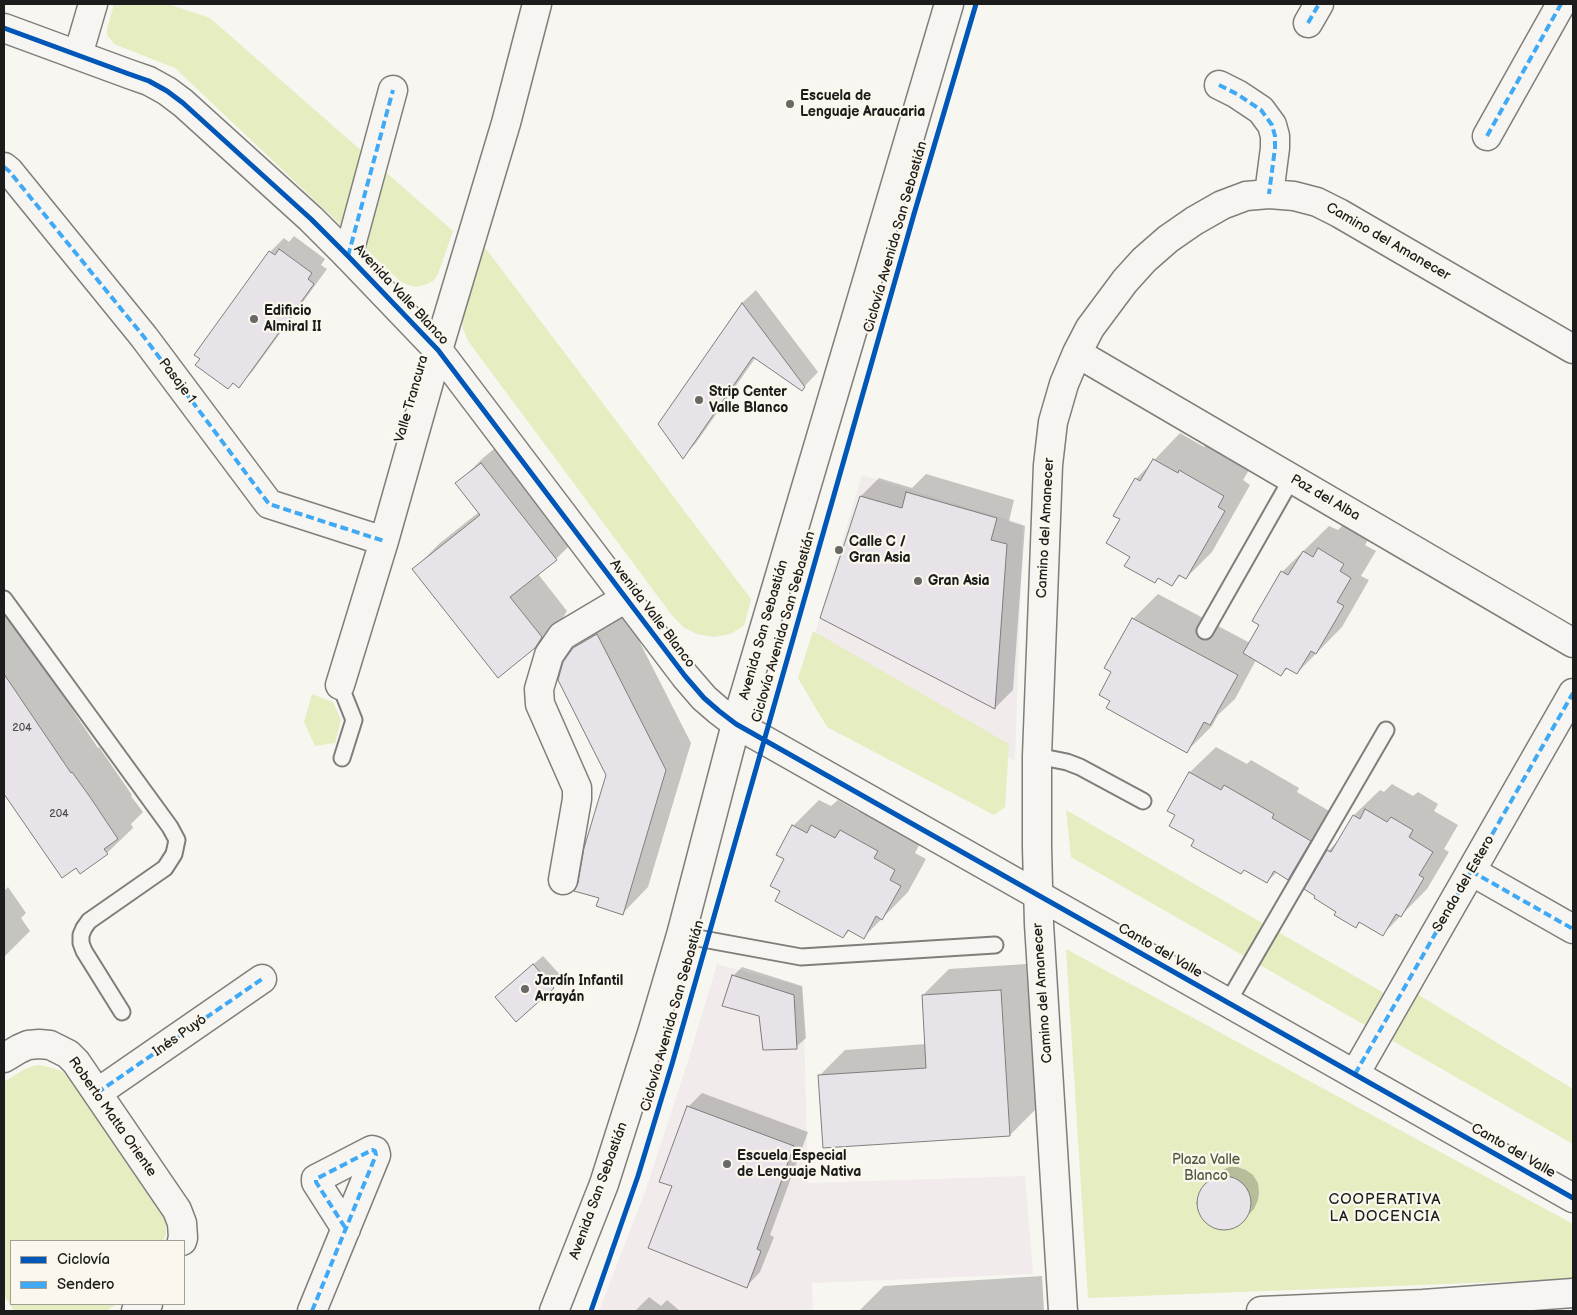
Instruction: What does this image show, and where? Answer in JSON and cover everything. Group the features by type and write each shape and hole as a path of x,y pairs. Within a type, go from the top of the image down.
{"street":[{"path":"78,55 93,4"},
{"name":"Valle Trancura","path":"340,685 506,123 536,4"},
{"name":"Avenida San Sebastián","path":"554,1311 604,1184 623,1128 681,935 736,724 949,4"},
{"path":"1487,136 1561,4"},
{"name":"Avenida Valle Blanco","path":"4,28 149,82 183,102 348,256 438,350 685,676 704,698 736,724"},
{"path":"1219,85 1261,110 1272,125 1275,136 1275,148 1270,194"},
{"path":"348,256 393,90"},
{"name":"Pasaje 1","path":"4,167 9,170 144,337 269,504 384,541"},
{"name":"Camino del Amanecer","path":"1063,1311 1038,894 1037,756 1048,465 1053,422 1064,384 1090,328 1124,281 1168,239 1222,205 1246,196 1270,194 1294,196 1317,202 1340,213 1573,349"},
{"name":"Paz del Alba","path":"1077,353 1573,643"},
{"path":"563,880 577,799 577,788 540,704 539,689 549,655 562,636 626,598"},
{"name":"Senda del Estero","path":"1355,1074 1573,693"},
{"name":"Canto del Valle","path":"736,724 1573,1198"},
{"path":"1472,871 1573,929"},
{"name":"Inés Puyó","path":"97,1093 262,979"},
{"name":"Roberto Matta Oriente","path":"4,1058 28,1045 40,1044 50,1045 68,1054 76,1062 177,1210 182,1224 182,1240"},
{"path":"312,1311 346,1229"},
{"path":"1261,1311 1423,1304 1573,1294"}],"lane":[{"path":"1205,631 1292,478"},
{"path":"4,600 170,827 177,840 174,854 165,868 89,921 81,935 81,944 84,951 122,1012"},
{"path":"340,685 354,720 342,758"},
{"path":"1228,1002 1386,730"},
{"path":"1037,756 1068,762 1143,800"},
{"path":"681,935 801,956 995,945"}],"shaded area":[{"name":"Gran Asia","path":"862,475 1023,524 1015,761 810,650"},
{"path":"717,964 803,987 808,1183 1025,1176 1033,1274 812,1283 813,1311 599,1311 646,1189"}],"green space":[{"path":"114,4 168,4 210,18 453,231 438,274 433,281 416,287 400,281 175,68 114,44 107,35 107,29"},
{"path":"483,245 751,599 744,626 730,634 714,637 697,634 683,627 671,614 468,341 463,329 462,317"},
{"path":"813,631 1009,744 1005,807 994,815 827,727 798,678"},
{"path":"312,694 333,702 341,720 335,743 315,746 304,722"},
{"path":"1066,810 1384,993 1417,994 1573,1089 1573,1144 1071,857"},
{"name":"Plaza Valle Blanco","path":"1066,949 1573,1224 1573,1279 1088,1298"},
{"path":"41,1065 59,1070 73,1081 161,1210 166,1222 166,1234 163,1240 10,1240 10,1305 4,1295 4,1082 32,1066"},
{"path":"10,1305 115,1305 106,1311 14,1311"}],"building":[{"name":"Edificio Almiral II","path":"279,249 312,273 308,279 314,284 239,388 233,383 228,389 195,365 200,359 194,355 269,251 275,255"},
{"name":"Strip Center Valle Blanco","path":"742,303 805,387 802,391 753,357 683,459 658,424"},
{"path":"1153,459 1178,473 1179,470 1224,496 1218,507 1225,511 1186,579 1179,575 1172,586 1158,578 1155,583 1124,566 1130,557 1106,543 1120,519 1113,516 1135,478 1140,481"},
{"path":"481,463 557,560 510,597 542,637 535,648 498,678 412,569 480,515 455,483"},
{"name":"Gran Asia","path":"906,492 997,518 991,540 1007,544 995,709 820,618 860,496 902,508"},
{"path":"1318,548 1344,564 1340,571 1351,578 1337,602 1344,606 1316,654 1311,651 1297,674 1286,668 1281,676 1243,653 1259,625 1252,621 1281,571 1288,575 1303,551 1313,557"},
{"path":"1132,618 1238,675 1210,725 1204,722 1187,753 1106,708 1110,701 1099,695 1111,672 1104,668"},
{"path":"597,634 666,770 623,915 596,906 599,898 574,891 578,883 584,848 606,775 558,680 563,662 573,648"},
{"path":"4,674 118,839 104,849 108,854 80,874 76,868 62,878 4,794"},
{"path":"1189,772 1221,790 1224,785 1274,814 1272,818 1311,841 1288,880 1274,871 1267,883 1244,870 1241,874 1191,846 1194,840 1169,826 1175,815 1167,811"},
{"path":"1365,809 1387,822 1391,817 1413,830 1409,837 1433,852 1419,875 1424,878 1401,917 1396,914 1383,936 1359,922 1356,928 1334,915 1336,912 1304,889 1327,850 1331,852 1353,815 1360,819"},
{"path":"792,825 807,833 811,825 835,838 840,830 878,851 874,858 895,870 890,880 901,886 882,920 876,916 864,939 848,930 843,938 775,901 780,891 770,886 784,859 776,855"},
{"path":"533,964 554,988 516,1022 495,997"},
{"path":"732,975 794,995 797,1049 763,1050 759,1016 722,1006"},
{"path":"1001,990 1010,1136 823,1148 818,1075 926,1068 922,995"},
{"path":"687,1106 794,1146 757,1249 761,1251 747,1288 648,1248 672,1186 659,1182"},
{"path":"1224,1176 1234,1178 1243,1184 1249,1193 1251,1203 1249,1213 1243,1222 1234,1228 1224,1230 1214,1228 1205,1222 1199,1213 1197,1203 1199,1193 1205,1184 1214,1178"}],"marked path":[{"path":"1308,23 1319,4"},
{"path":"1487,136 1561,4"},
{"path":"1219,85 1261,110 1272,125 1275,136 1275,148 1269,194"},
{"path":"348,256 393,90"},
{"path":"4,167 144,337 269,504 384,541"},
{"path":"1355,1074 1573,693"},
{"path":"1471,871 1573,929"},
{"path":"97,1093 262,979"},
{"path":"312,1311 376,1155 375,1151 372,1150 316,1179 316,1182 346,1229"}],"cycle path":[{"name":"Ciclovía Avenida San Sebastián","path":"591,1311 638,1176 672,1064 914,214 976,4"},
{"name":"Ciclovía Avenida San Sebastián","path":"4,28 149,81 167,91 183,103 311,219 438,350 685,676 704,698 736,724 1573,1198"}],"place":[{"name":"Escuela de Lenguaje Araucaria","path":"790,104"},
{"name":"Edificio Almiral II","path":"254,319"},
{"name":"Strip Center Valle Blanco","path":"699,400"},
{"name":"Calle C / Gran Asia","path":"839,550"},
{"name":"Gran Asia","path":"918,581"},
{"name":"Jardín Infantil Arrayán","path":"525,989"},
{"name":"Escuela Especial de Lenguaje Nativa","path":"727,1164"}],"district":[{"name":"COOPERATIVA LA DOCENCIA","path":"1385,1208"}]}
